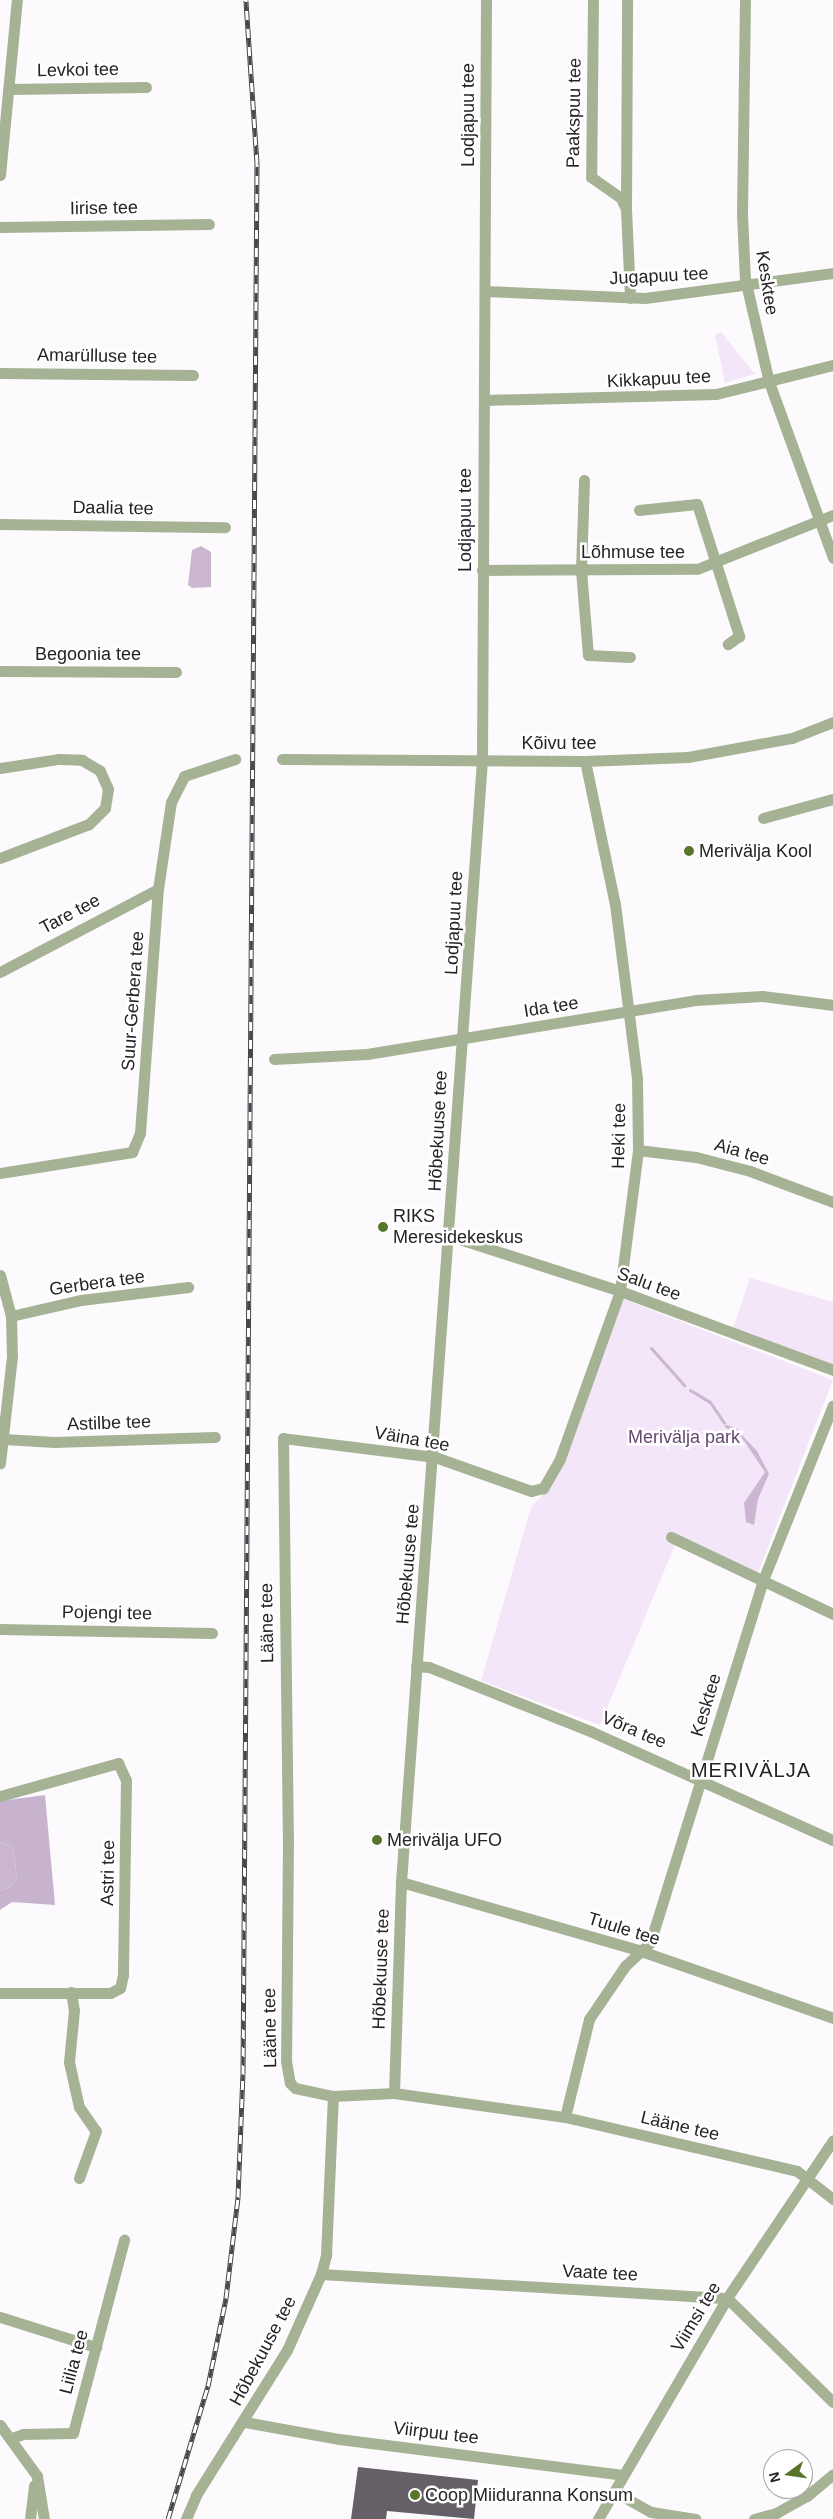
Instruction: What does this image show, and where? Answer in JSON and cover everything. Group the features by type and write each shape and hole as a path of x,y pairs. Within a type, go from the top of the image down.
{"street":[{"path":"0,175 10,89 17,0"},
{"name":"Lodjapuu tee","path":"464,1039 482,761 486,0"},
{"name":"Paakspuu tee","path":"593,0 591,177 621,198 626,209"},
{"path":"627,0 626,209 630,298"},
{"name":"Kesktee","path":"745,0 742,214 747,287 769,382 833,558"},
{"name":"Levkoi tee","path":"10,89 146,87"},
{"name":"Iirise tee","path":"0,227 209,224"},
{"name":"Jugapuu tee","path":"485,291 630,298 747,287 833,273"},
{"name":"Kikkapuu tee","path":"484,400 716,394 833,365"},
{"name":"Amarülluse tee","path":"0,373 193,375"},
{"path":"584,480 581,570 588,655 630,657"},
{"path":"639,510 697,504 739,636 728,644"},
{"name":"Lõhmuse tee","path":"482,570 676,571 717,563 833,515"},
{"name":"Daalia tee","path":"0,524 225,527"},
{"name":"Begoonia tee","path":"0,671 176,672"},
{"name":"Kõivu tee","path":"282,759 585,762 688,756 792,738 833,722"},
{"path":"0,768 59,759 82,760 100,771 108,789 105,808 89,824 0,858"},
{"name":"Suur-Gerbera tee","path":"0,1173 132,1152 140,1133 158,889 172,802 184,776 235,759"},
{"name":"Heki tee","path":"531,1492 543,1488 554,1475 620,1292 638,1150 631,1011 606,851 585,762"},
{"path":"763,818 833,799"},
{"name":"Tare tee","path":"0,972 158,889"},
{"name":"Ida tee","path":"274,1058 366,1054 696,1000 762,996 833,1005"},
{"name":"Hõbekuuse tee","path":"394,2093 402,1882 416,1666 435,1457 460,1052 464,1039"},
{"name":"Aia tee","path":"638,1150 696,1157 750,1171 833,1202"},
{"name":"Salu tee","path":"450,1236 620,1292 833,1370"},
{"path":"0,1275 11,1316 12,1356 0,1463"},
{"name":"Gerbera tee","path":"11,1316 82,1300 188,1288"},
{"path":"0,1356 12,1356"},
{"name":"Kesktee","path":"565,2117 589,2019 624,1966 650,1944 763,1580 833,1405"},
{"name":"Astilbe tee","path":"4,1439 54,1442 215,1437"},
{"name":"Väina tee","path":"282,1438 435,1457 531,1492"},
{"name":"Lääne tee","path":"282,1438 288,1839 286,2061 290,2083 295,2088 333,2096 394,2093 565,2117 797,2171 808,2177 833,2199"},
{"path":"671,1537 833,1614"},
{"name":"Pojengi tee","path":"0,1628 212,1633"},
{"name":"Võra tee","path":"416,1666 480,1686 702,1778 833,1840"},
{"name":"Astri tee","path":"0,1796 118,1762 126,1780 123,1975 120,1988 110,1993 0,1993"},
{"name":"Tuule tee","path":"402,1882 641,1951 833,2018"},
{"path":"72,1992 74,2010 69,2062 79,2107 96,2132 79,2178"},
{"name":"Hõbekuuse tee","path":"186,2519 196,2495 245,2422 287,2350 322,2274 326,2255 333,2096"},
{"name":"Viimsi tee","path":"598,2519 727,2298 833,2140"},
{"name":"Liilia tee","path":"12,2438 23,2434 74,2433 124,2240"},
{"name":"Vaate tee","path":"322,2274 727,2298"},
{"path":"727,2298 833,2402"},
{"path":"0,2317 96,2347"},
{"name":"Viirpuu tee","path":"245,2422 339,2439 623,2475"},
{"path":"0,2425 23,2452 41,2488 44,2519"},
{"path":"23,2452 34,2484 30,2519"},
{"path":"754,2519 776,2513 807,2496 833,2474"},
{"path":"615,2492 651,2512 695,2519"}],"green space":[{"path":"721,332 755,374 725,383 715,335"},
{"path":"750,1278 833,1302 833,1367 732,1331"},
{"name":"Merivälja park","path":"620,1298 833,1380 754,1583 675,1545 600,1725 481,1681 531,1507 552,1486"}],"shaded area":[{"path":"201,546 211,552 211,587 192,588 188,585 192,550"},
{"path":"736,1429 757,1451 769,1474 758,1499 754,1525 746,1522 744,1503 765,1472"},
{"path":"45,1795 55,1905 12,1902 0,1910 0,1891 10,1887 17,1878 13,1846 0,1842 0,1801"},
{"path":"0,1842 13,1846 17,1878 10,1887 0,1891"}],"building":[{"name":"Coop Miiduranna Konsum","path":"358,2467 478,2480 474,2519 387,2511 386,2519 351,2519"}],"waterway":[{"path":"651,1348 684,1385"},
{"path":"690,1390 710,1402 724,1423"},
{"path":"726,1426 736,1429"}],"railway":[{"path":"168,2519 208,2386 226,2298 238,2197 243,2074 257,163 246,0"}],"place":[{"name":"Merivälja Kool","path":"689,851"},
{"name":"RIKS Meresidekeskus","path":"383,1227"},
{"name":"Merivälja UFO","path":"377,1840"},
{"name":"Coop Miiduranna Konsum","path":"415,2495"}],"district":[{"name":"MERIVÄLJA","path":"751,1770"}]}
